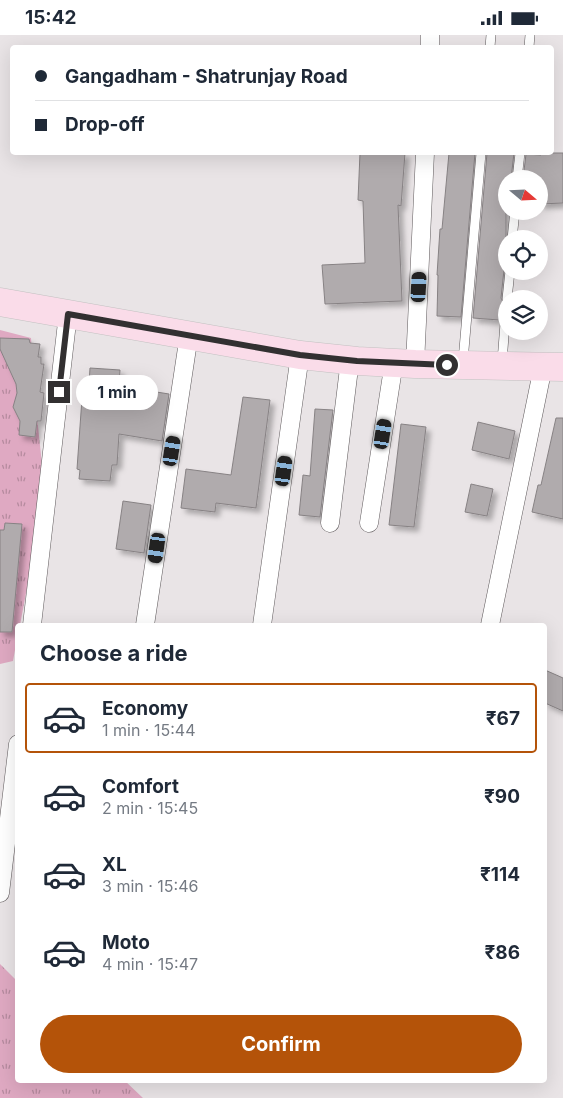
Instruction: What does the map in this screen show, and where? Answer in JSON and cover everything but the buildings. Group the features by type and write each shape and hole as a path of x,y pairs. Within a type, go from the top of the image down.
{"main road":[{"path":"0,302 300,355 404,363 553,367"}],"street":[{"path":"369,523 404,363 425,155"},
{"path":"32,623 68,314"},
{"path":"145,623 189,335"},
{"path":"262,623 300,355"},
{"path":"330,523 350,360"},
{"path":"490,623 553,367"},
{"path":"0,893 15,769"}],"lane":[{"path":"463,365 481,155"},
{"path":"518,170 520,155"},
{"path":"502,365 504,340"}],"green space":[{"path":"0,330 31,338 45,493 20,623 15,623 13,661 0,664"},
{"path":"0,964 15,979 15,1083 127,1083 143,1098 0,1098"}],"route":[{"path":"59,392 68,314 300,355 357,361 447,365"}]}
